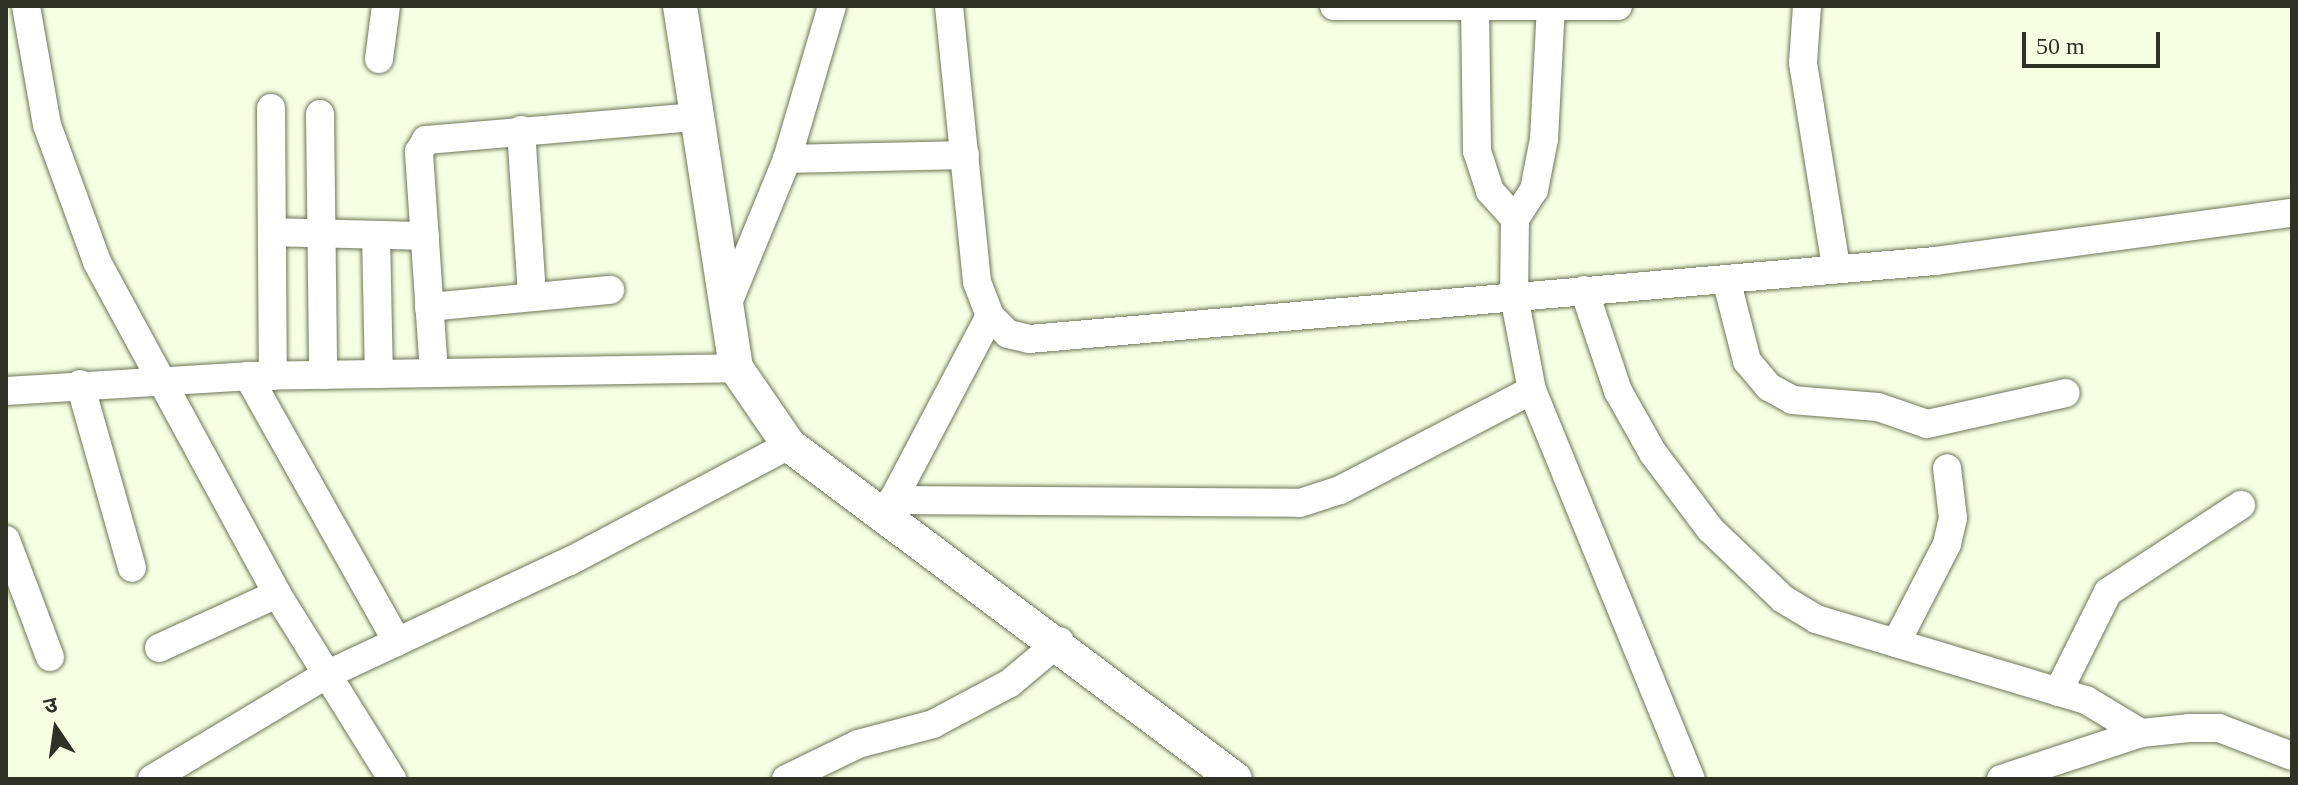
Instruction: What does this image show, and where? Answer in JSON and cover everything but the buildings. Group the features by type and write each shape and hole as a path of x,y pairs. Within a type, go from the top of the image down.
{"main road":[{"path":"680,6 694,117 728,303 736,368 789,445 888,509 1060,641 1225,776"}],"street":[{"path":"26,6 47,125 72,201 157,379 324,676 392,779"},
{"path":"379,59 386,6"},
{"path":"728,303 787,159 832,6"},
{"path":"949,6 977,282 990,316 1008,334 1029,339 1726,279 2292,213"},
{"path":"1334,6 1618,6"},
{"path":"1807,6 1803,63 1836,267"},
{"path":"1475,7 1477,151 1490,191 1515,219"},
{"path":"1551,8 1544,139 1534,190 1515,219 1514,296 1532,390 1691,779"},
{"path":"271,108 272,232 260,376 397,642"},
{"path":"320,114 323,375"},
{"path":"434,373 421,146 433,137 694,117"},
{"path":"521,130 532,297"},
{"path":"787,159 965,155"},
{"path":"272,232 425,236"},
{"path":"376,235 379,374"},
{"path":"1726,279 1747,361 1769,387 1792,400 1878,407 1927,424 2066,393"},
{"path":"429,307 610,290"},
{"path":"1584,290 1623,401 1710,529 1783,599 1816,619 2098,705 2141,733"},
{"path":"990,316 888,509 1300,503 1340,490 1532,390"},
{"path":"6,391 157,379 736,368"},
{"path":"80,384 132,568"},
{"path":"152,779 324,676 570,561 789,445"},
{"path":"1896,643 1947,544 1953,518 1947,468"},
{"path":"2058,692 2108,592 2241,505"},
{"path":"6,540 50,657"},
{"path":"159,648 277,594"},
{"path":"786,779 858,744 933,724 1010,683 1060,641"},
{"path":"2001,779 2141,733 2219,728 2292,756"}]}
